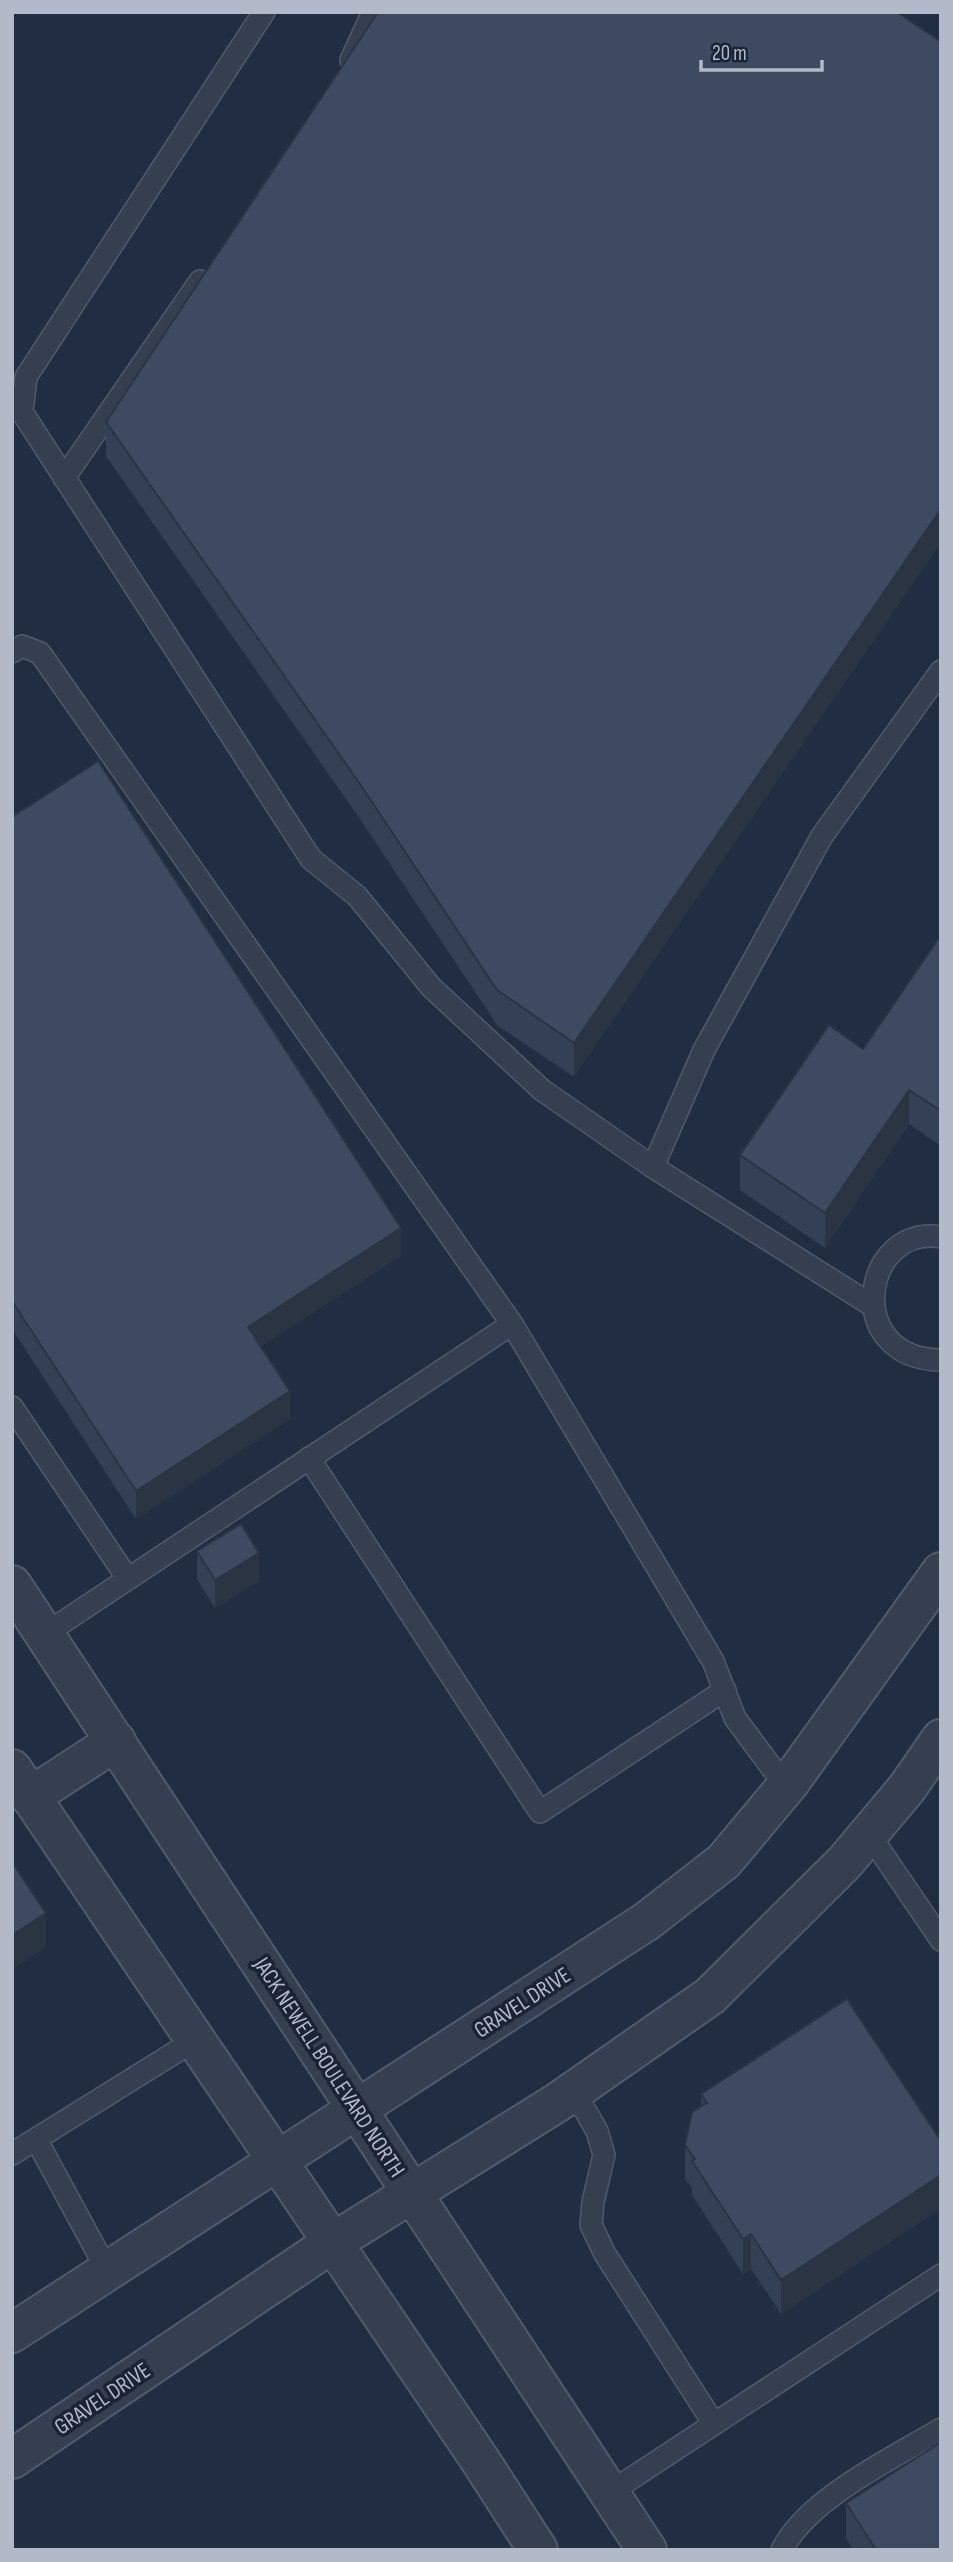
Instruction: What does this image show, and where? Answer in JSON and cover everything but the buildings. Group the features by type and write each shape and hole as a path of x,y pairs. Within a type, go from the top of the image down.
{"street":[{"name":"GRAVEL DRIVE","path":"12,2333 647,1921 724,1861 786,1787 941,1572"},
{"name":"JACK NEWELL BOULEVARD NORTH","path":"12,1585 647,2550"},
{"name":"GRAVEL DRIVE","path":"12,2459 332,2243 573,2091 710,1996 845,1862 907,1788 941,1739"},
{"path":"116,1741 21,1783 472,2448 538,2550"}],"lane":[{"path":"264,12 26,377 22,412 311,859 356,896 431,987 542,1090 653,1167 873,1306"},
{"path":"341,76 349,65 373,12"},
{"path":"64,478 215,260"},
{"path":"12,652 22,646 40,653 512,1324 713,1661 736,1718 786,1787"},
{"path":"653,1167 704,1050 822,836 941,671"},
{"path":"941,1237 914,1240 895,1250 881,1265 874,1285 873,1306 878,1325 890,1342 906,1354 925,1360 941,1360"},
{"path":"45,1634 512,1324"},
{"path":"12,1407 128,1579"},
{"path":"309,1458 540,1812 725,1690"},
{"path":"869,1834 941,1940"},
{"path":"12,2154 195,2040"},
{"path":"573,2091 597,2131 604,2155 593,2202 591,2225 605,2254 714,2424"},
{"path":"36,2139 107,2270"},
{"path":"610,2493 941,2275"},
{"path":"782,2550 789,2535 827,2499 941,2429"}]}
